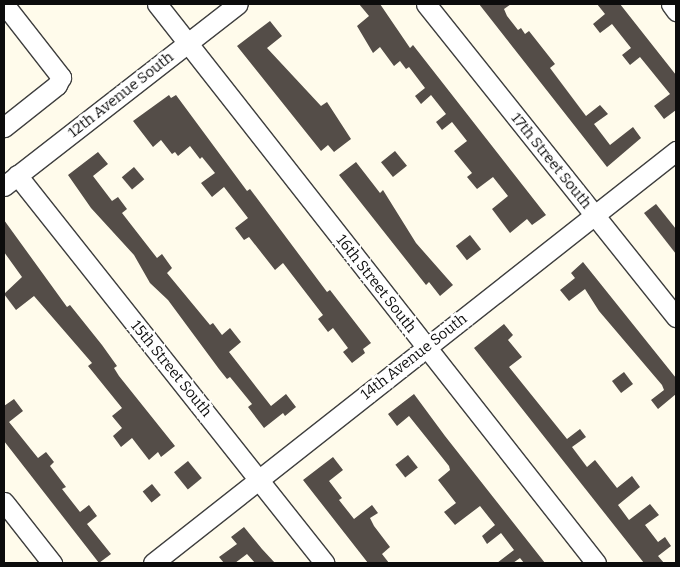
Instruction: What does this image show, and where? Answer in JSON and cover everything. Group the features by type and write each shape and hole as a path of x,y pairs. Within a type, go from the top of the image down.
{"street":[{"path":"4,4 60,77 57,86 4,127"},
{"name":"16th Street South","path":"158,4 426,349 596,563"},
{"name":"12th Avenue South","path":"10,181 238,4"},
{"name":"17th Street South","path":"426,4 676,318"},
{"path":"671,4 676,11"},
{"name":"14th Avenue South","path":"153,563 258,478 426,349 676,151"},
{"name":"15th Street South","path":"10,181 258,478 325,563"},
{"path":"4,502 52,563"}],"building":[{"path":"359,4 380,4 410,48 413,45 546,215 532,225 527,219 510,233 492,209 508,196 493,177 477,189 467,177 472,173 454,151 467,141 452,122 442,130 436,122 446,114 431,95 421,104 415,96 425,88 409,67 406,69 400,61 394,66 380,47 373,53 357,26 369,16"},
{"path":"479,4 511,4 504,9 507,16 518,30 521,28 525,34 529,31 555,64 550,68 586,116 600,105 608,114 594,124 610,145 633,127 641,138 607,167"},
{"path":"597,4 620,4 676,75 676,110 664,119 654,106 670,94 640,57 630,65 622,55 631,48 612,24 600,33 593,24 605,14"},
{"path":"270,21 282,36 267,48 321,106 327,102 351,139 334,152 328,145 321,151 237,46"},
{"path":"169,95 171,98 176,95 247,191 250,189 327,292 330,290 371,343 363,349 365,353 352,363 343,352 348,348 333,328 328,332 318,319 323,315 283,263 275,270 249,237 244,240 235,228 248,218 224,187 212,197 201,183 215,173 202,157 200,159 190,146 178,156 175,152 172,154 161,140 153,147 133,121"},
{"path":"395,151 407,166 393,177 381,162"},
{"path":"98,152 108,164 93,176 112,201 118,197 127,209 122,213 157,258 162,254 172,268 167,273 210,325 213,323 222,335 230,328 241,342 229,352 271,406 286,394 296,407 285,416 283,413 264,428 248,407 252,404 230,377 227,379 168,300 150,283 134,255 91,208 68,175"},
{"path":"356,162 380,193 383,190 416,243 453,285 440,296 429,282 426,285 339,175"},
{"path":"134,167 144,179 132,190 122,177"},
{"path":"656,204 676,229 676,254 644,213"},
{"path":"4,220 67,307 70,305 102,345 117,366 114,368 119,376 175,446 161,457 158,452 149,460 132,438 121,447 113,436 122,428 112,416 122,408 88,366 92,363 34,296 16,310 4,294 22,277 4,252"},
{"path":"470,235 481,249 467,260 456,246"},
{"path":"583,262 676,378 676,394 658,409 651,400 664,390 662,385 599,311 585,289 569,301 560,290 575,278 571,273"},
{"path":"504,324 513,335 508,340 522,357 509,367 567,439 580,429 586,437 572,447 587,467 595,460 617,488 632,476 640,487 618,505 629,520 650,504 659,515 645,525 658,542 665,537 671,546 658,556 664,563 644,563 474,348"},
{"path":"624,372 633,384 621,393 612,381"},
{"path":"414,394 545,563 524,563 520,558 513,563 497,563 514,550 501,533 487,544 482,536 495,525 480,506 455,525 444,512 456,503 438,480 450,470 449,466 409,416 397,426 388,414"},
{"path":"14,399 23,411 9,422 38,458 46,452 54,462 50,466 66,487 62,489 80,512 89,505 97,516 87,524 111,554 99,563 4,441 4,406"},
{"path":"408,455 418,468 405,477 395,465"},
{"path":"333,457 343,470 329,481 342,498 339,500 354,519 372,505 378,513 370,518 390,547 382,554 389,563 368,563 303,480"},
{"path":"188,461 202,478 188,489 174,472"},
{"path":"152,484 161,495 151,502 143,492"},
{"path":"244,527 275,563 255,563 247,554 235,563 224,563 219,557 237,544 231,537"}]}
